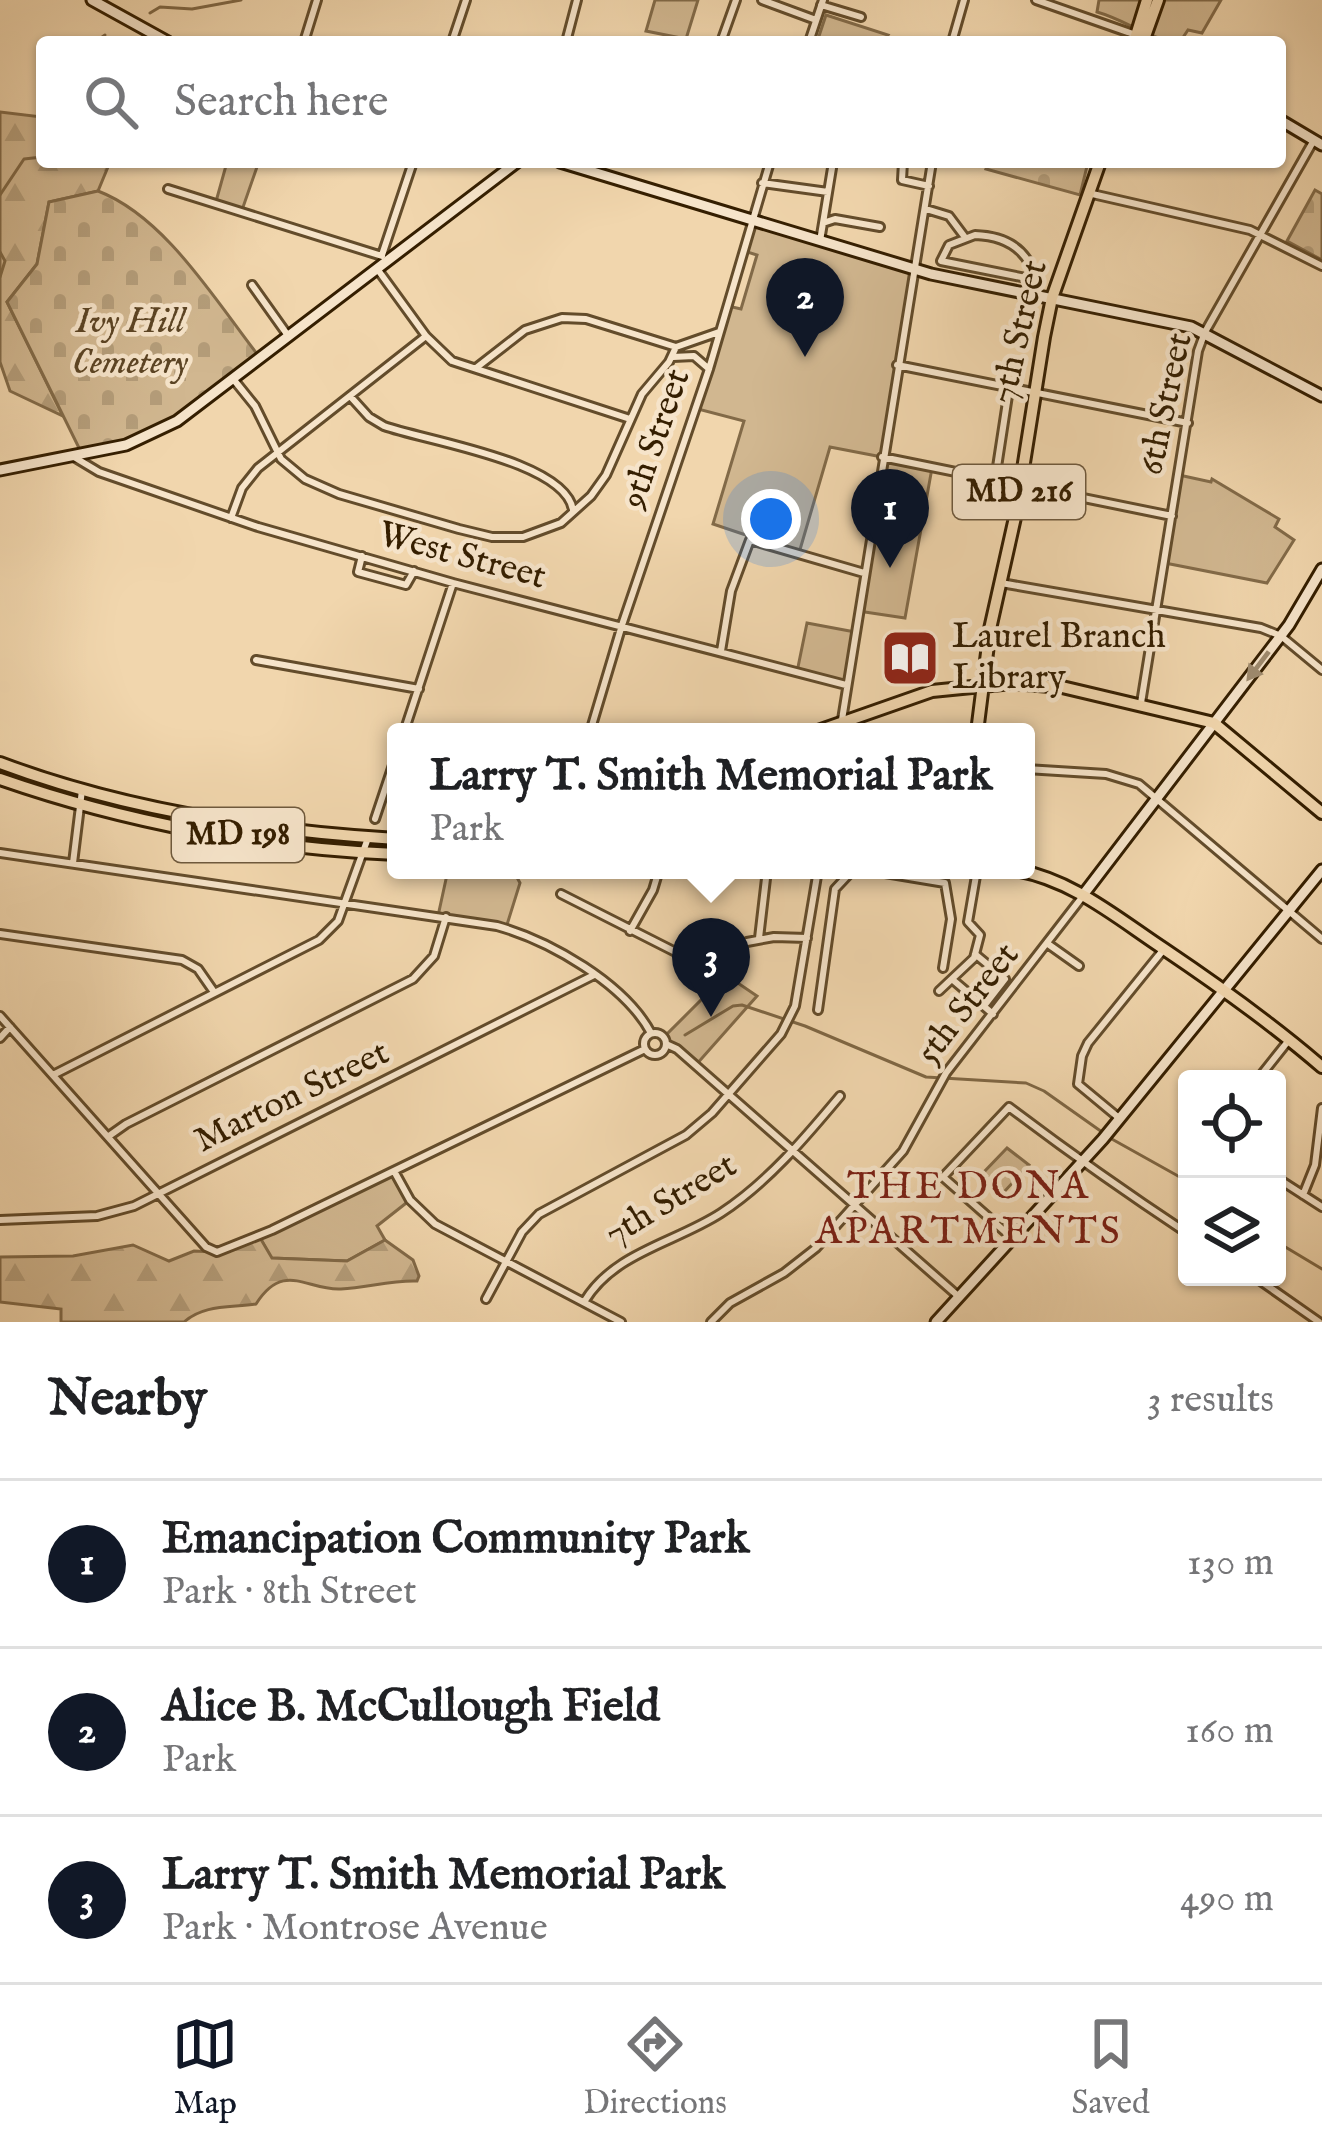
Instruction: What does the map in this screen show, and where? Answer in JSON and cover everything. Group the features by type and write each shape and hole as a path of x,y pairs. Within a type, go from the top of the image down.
{"main road":[{"path":"1141,36 1147,0"},
{"path":"1142,36 1158,0"},
{"name":"7th Street","path":"978,723 1052,298 1098,168"},
{"path":"851,723 932,692 982,685 1047,685 1214,723 1322,813"},
{"name":"MD 198","path":"0,763 155,807 387,839"},
{"name":"MD 198","path":"0,778 81,806 181,826 387,853"},
{"path":"1035,875 1083,896 1226,988 1322,1067"}],"street":[{"path":"92,0 157,36"},
{"path":"306,36 317,0"},
{"path":"454,36 466,0"},
{"path":"568,36 577,0"},
{"path":"723,36 736,0"},
{"path":"762,0 816,20"},
{"path":"954,36 964,0"},
{"path":"1036,0 1130,36"},
{"path":"811,36 822,3 861,17"},
{"path":"1286,124 1318,142"},
{"name":"6th Street","path":"1141,703 1196,361 1205,332 1318,142"},
{"path":"382,263 411,168"},
{"path":"0,470 110,449 155,434 234,380 509,168"},
{"path":"580,168 913,269 1205,332 1322,396"},
{"name":"9th Street","path":"593,723 709,369 768,168"},
{"path":"820,241 832,168"},
{"path":"903,168 902,180 929,186"},
{"path":"841,723 931,168"},
{"path":"762,183 828,192"},
{"path":"168,189 382,263 426,336 446,357 629,419"},
{"path":"1088,194 1261,234 1322,266"},
{"path":"926,209 949,216 965,238"},
{"path":"824,223 835,219 880,227"},
{"path":"994,237 1015,246 1030,263 1036,280 941,261 950,245 965,238 994,237"},
{"path":"252,285 290,337"},
{"path":"476,368 525,330 562,318 586,319 694,356 709,369"},
{"path":"234,380 260,415 275,452 288,468 322,488 476,534 507,537 535,534 561,523 599,487 647,386 674,352 719,332"},
{"path":"231,518 246,482 275,452 426,336"},
{"path":"897,365 1188,423"},
{"path":"995,480 1009,388"},
{"path":"350,395 368,417 384,426 541,475 565,492 573,510"},
{"name":"West Street","path":"73,455 99,472 231,518 452,583 846,685"},
{"path":"882,457 1172,516"},
{"path":"721,651 731,591 750,540 864,573"},
{"path":"362,556 357,570 362,575 406,585 414,571"},
{"name":"5th Street","path":"711,1322 730,1304 803,1259 910,1142 946,1072 1281,636 1322,569"},
{"path":"407,723 452,583"},
{"path":"999,583 1252,626 1281,636 1322,670"},
{"path":"256,660 419,688"},
{"path":"1035,770 1120,777 1139,784 1322,939"},
{"path":"375,819 387,783"},
{"path":"73,863 82,790"},
{"path":"53,1076 319,940 335,926 368,838"},
{"path":"0,853 446,917 527,935 594,975 643,1019 651,1033"},
{"path":"936,1322 1107,1135 1322,870"},
{"path":"630,931 656,879"},
{"path":"759,938 766,879"},
{"path":"486,1298 523,1232 548,1208 696,1128 788,1024 817,879"},
{"path":"818,1010 831,903 845,879"},
{"path":"925,879 945,883 952,920 943,968"},
{"path":"939,991 975,954 980,935 968,922 968,911 975,879"},
{"path":"561,894 713,971 739,946 759,938 807,938"},
{"path":"109,1136 413,979 434,956 446,917"},
{"path":"0,934 182,960 202,973 214,992"},
{"path":"1048,944 1079,966"},
{"path":"1119,1118 1082,1089 1078,1072 1088,1043 1164,949"},
{"path":"975,954 1004,980 984,1006"},
{"name":"Marton Street","path":"0,1220 106,1215 159,1194 594,975"},
{"path":"952,980 993,1014"},
{"path":"0,1016 215,1252 259,1236 645,1049 658,1054 666,1044"},
{"path":"0,1038 10,1027"},
{"path":"645,1049 645,1038 661,1034 666,1044 958,1296"},
{"path":"1265,1070 1290,1039"},
{"name":"7th Street","path":"584,1302 612,1269 724,1211 758,1186 840,1096"},
{"path":"1011,1237 943,1177 1009,1107 1178,1227"},
{"path":"1303,1195 1316,1165 1322,1108"},
{"path":"394,1171 425,1216 621,1322"},
{"path":"1286,1184 1322,1207"},
{"path":"1268,1286 1319,1322"}],"green space":[{"path":"655,0 698,0 687,36 646,31"},
{"path":"1099,0 1221,0 1202,33 1188,30 1184,36 1155,36 1097,12"},
{"path":"826,15 888,35 887,36 819,36"},
{"path":"0,112 36,116 36,168 108,168 98,191 49,202 37,264 7,302 63,416 10,391 0,362"},
{"path":"225,168 257,168 241,213 215,205"},
{"path":"986,168 1087,168 1080,195"},
{"path":"1315,190 1322,194 1322,260 1287,241"},
{"name":"Ivy Hill Cemetery","path":"98,191 123,203 168,241 261,359 219,391 136,441 82,454 7,302 37,264 49,202"},
{"path":"752,220 913,269 882,456 932,468 905,618 858,611 882,457 830,447 799,553 713,524 744,421 694,408 728,306 741,309 757,255 744,251"},
{"path":"1179,475 1212,479 1279,519 1275,527 1294,540 1267,583 1165,563"},
{"path":"807,623 855,632 846,685 797,672"},
{"path":"446,879 518,879 520,883 506,928 438,916"},
{"path":"726,975 757,996 695,1066 666,1044 664,1037"},
{"path":"1007,1148 1029,1165 1004,1192 983,1173"},
{"path":"394,1171 410,1200 377,1226 385,1240 347,1261 271,1258 259,1236"},
{"path":"259,1236 272,1258 347,1261 385,1240 413,1260 419,1276 417,1281 341,1289 286,1280 266,1291 256,1304 209,1309 184,1322 61,1322 61,1309 0,1302 0,1257 73,1256 133,1245 169,1261 194,1251 215,1252"}],"waterway":[{"path":"150,13 160,7 192,9 241,0"},
{"path":"0,195 24,159 36,158"},
{"path":"0,252 5,261 0,277"},
{"path":"685,1035 742,1005 926,1077 1026,1083 1102,1132"},
{"path":"1110,1138 1182,1178"},
{"path":"1286,1247 1322,1269"}],"place":[{"name":"Alice B. McCullough Field","path":"805,357"},
{"name":"Emancipation Community Park","path":"890,568"},
{"name":"Laurel Branch Library","path":"910,658"},
{"name":"Larry T. Smith Memorial Park","path":"711,1017"}],"district":[{"name":"THE DONA APARTMENTS","path":"969,1210"}]}
